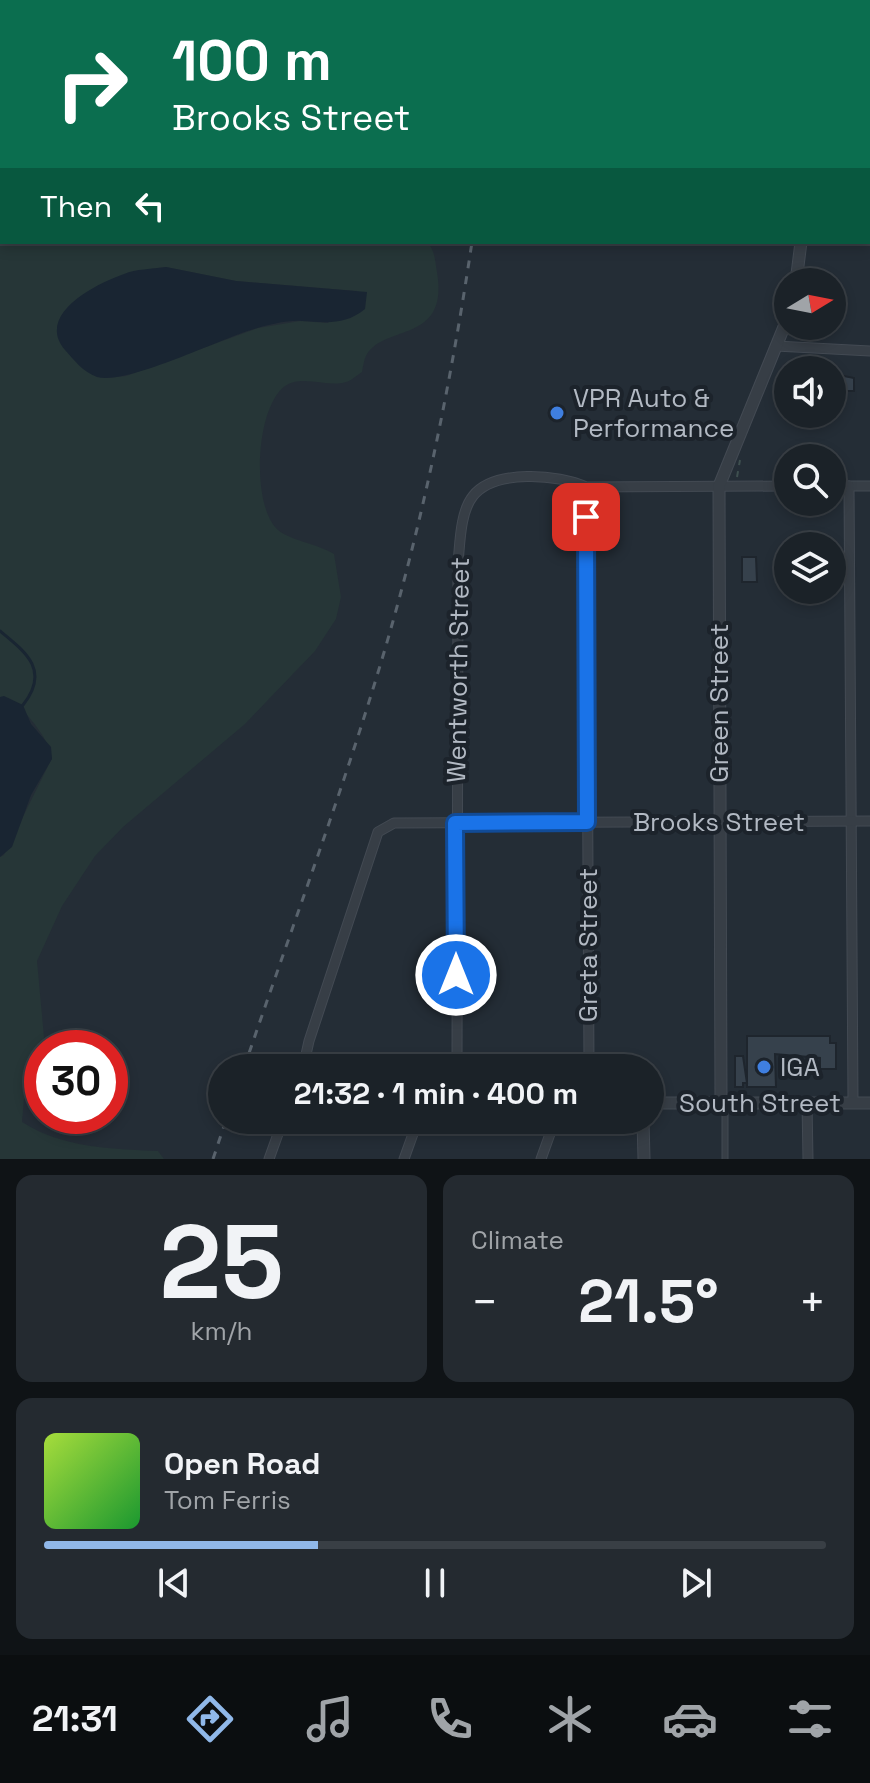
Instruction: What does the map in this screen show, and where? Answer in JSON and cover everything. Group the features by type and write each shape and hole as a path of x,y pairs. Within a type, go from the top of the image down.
{"street":[{"path":"798,268 801,244"},
{"name":"Green Street","path":"723,1103 719,486 778,340"},
{"path":"776,346 870,351"},
{"name":"Wentworth Street","path":"457,1054 455,823 458,563 472,497 487,484 507,480 573,480 586,487"},
{"path":"586,487 774,486"},
{"path":"853,1103 849,486 870,486"},
{"name":"Greta Street","path":"586,487 589,1054"},
{"name":"Brooks Street","path":"308,1054 309,1041 378,832 394,823 870,821"},
{"name":"South Street","path":"664,1103 870,1103"},
{"path":"807,1103 808,1159"},
{"path":"269,1159 278,1134"},
{"path":"404,1159 413,1134"},
{"path":"541,1159 550,1134"},
{"path":"643,1134 644,1159"}],"lane":[{"path":"723,1103 725,1159"}],"shaded area":[{"path":"0,244 429,244 437,272 438,295 434,311 425,321 376,345 366,356 362,372 348,381 300,381 285,386 267,414 262,435 260,480 269,518 278,530 290,537 334,554 341,597 336,619 315,651 245,724 123,827 95,856 62,906 37,961 43,1030 24,1030 24,1134 46,1134 105,1148 158,1151 164,1159 0,1159 0,857 4,855 52,758 46,741 16,704 0,697","holes":["166,267 236,281 357,291 328,323 300,321 258,328 126,376 107,378 66,310 113,281"]}],"water":[{"path":"166,267 236,281 367,292 365,309 342,321 290,321 259,327 130,374 97,377 83,369 65,350 58,337 57,325 63,313 98,285 134,271"},
{"path":"0,697 23,705 31,724 51,747 52,759 31,795 12,847 0,857"}],"building":[{"path":"846,376 854,378 854,391 846,391"},
{"path":"742,557 756,557 757,582 742,582"},
{"path":"747,1036 830,1036 830,1043 836,1043 836,1069 820,1069 820,1058 775,1054 776,1087 747,1087"},
{"path":"735,1056 743,1056 747,1083 743,1083 743,1087 735,1087"}],"waterway":[{"path":"0,631 26,655 35,672 35,682 23,705"}],"railway":[{"path":"249,1054 345,777 392,625 432,462 472,244"},
{"path":"213,1159 221,1134"}],"place":[{"name":"VPR Auto & Performance","path":"557,413"},
{"name":"IGA","path":"764,1067"}],"route":[{"path":"456,975 455,823 587,822 586,517"}]}
